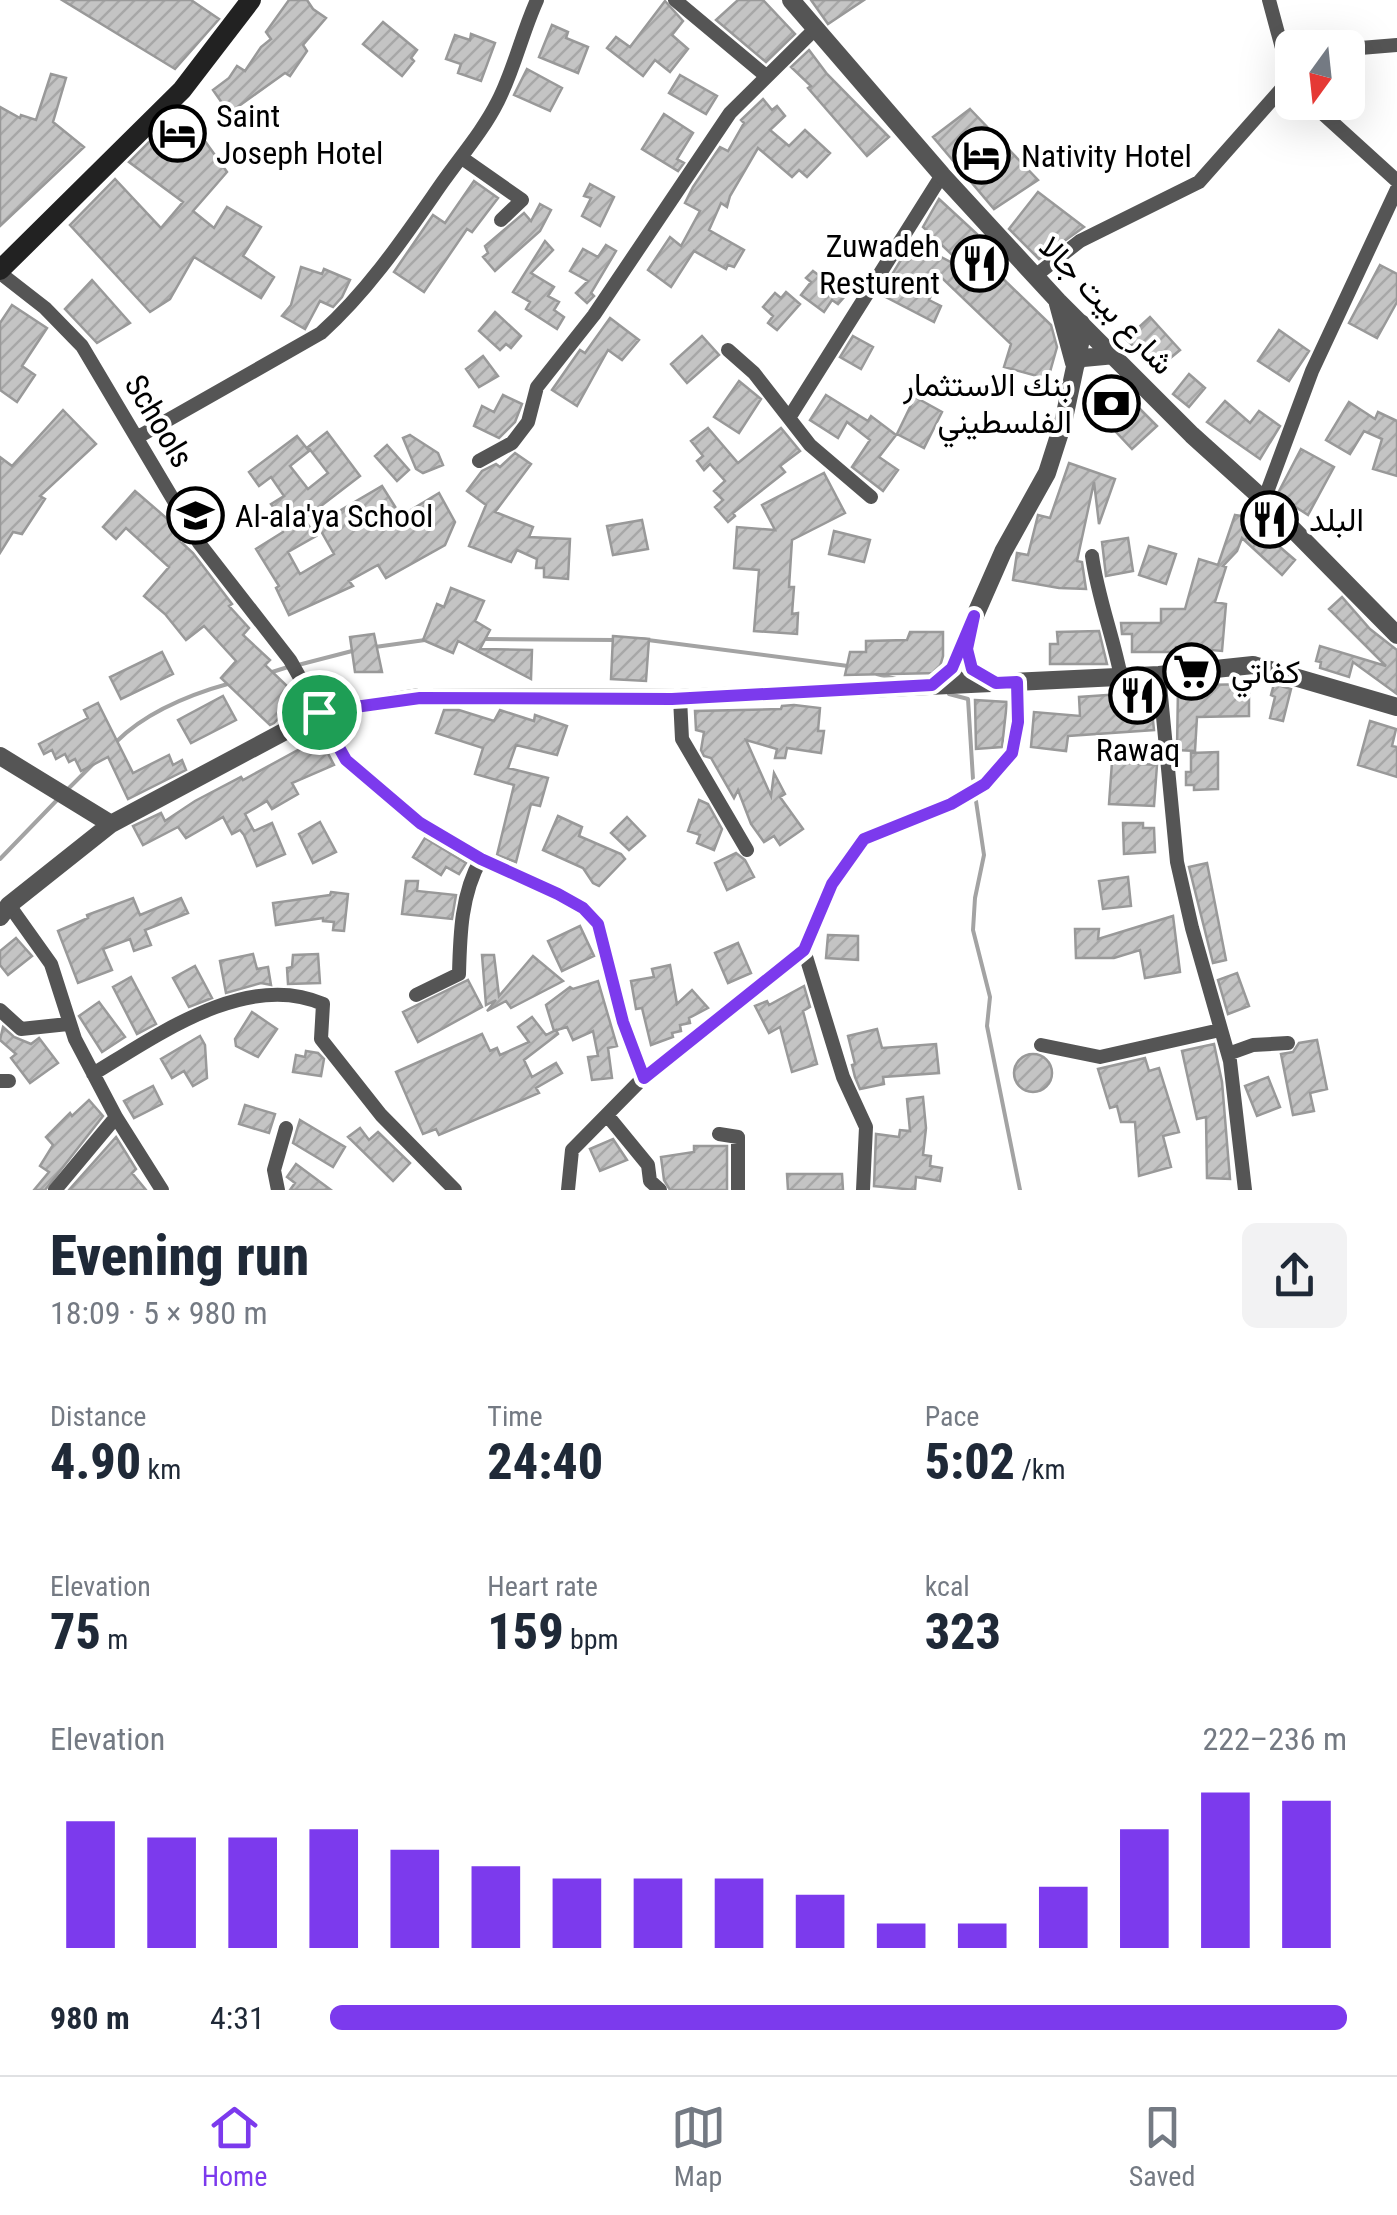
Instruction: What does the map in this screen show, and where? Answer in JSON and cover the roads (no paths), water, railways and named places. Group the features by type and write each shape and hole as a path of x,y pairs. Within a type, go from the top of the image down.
{"main road":[{"path":"0,272 182,90 252,0"}],"street":[{"path":"138,438 321,333 346,310 462,158 498,100 537,0"},
{"path":"675,0 766,76"},
{"name":"شارع بيت جالا","path":"791,0 1085,333 1115,355 1192,436 1264,500 1397,633"},
{"path":"1269,0 1277,30"},
{"path":"479,461 512,443 528,422 538,388 594,316 730,113 814,30"},
{"path":"1365,48 1397,45"},
{"path":"1035,276 1080,241 1199,182 1275,99"},
{"path":"1330,120 1397,181"},
{"path":"462,158 522,200 501,220"},
{"path":"789,418 942,175"},
{"path":"1264,500 1312,371 1397,189"},
{"name":"Schools","path":"0,272 45,308 82,346 199,544 290,660 346,760 420,823 481,859 583,908 598,924 623,1022 644,1078"},
{"path":"1058,302 1074,363"},
{"path":"932,685 952,668 1003,552 1047,474 1085,333"},
{"path":"728,350 754,373 810,445 871,497"},
{"path":"1074,363 1083,358 1115,355"},
{"path":"1092,556 1097,592 1113,636 1121,677"},
{"path":"974,616 968,660 972,669 996,683"},
{"path":"162,1190 116,1117 68,1024 50,964 5,911 111,824 319,712 420,698 680,698 1159,675 1253,665 1397,707"},
{"path":"952,668 953,677 964,684"},
{"path":"1159,675 1178,862 1228,1054 1245,1190"},
{"path":"568,1190 572,1150 607,1114 644,1078 804,950 832,884 864,839 951,804 985,784 1012,753 1018,722 1017,682"},
{"path":"680,698 682,738 747,850"},
{"path":"0,756 111,824"},
{"path":"416,995 459,974 460,931 471,876 481,859"},
{"path":"804,950 843,1077 866,1126 862,1190"},
{"path":"93,1074 212,1007 241,998 293,996 314,1000 323,1004 320,1038 381,1115 455,1190"},
{"path":"0,1010 22,1029 68,1024"},
{"path":"1041,1045 1100,1057 1220,1030"},
{"path":"1228,1054 1253,1044 1288,1043"},
{"path":"607,1114 648,1165 650,1181 660,1190"},
{"path":"55,1190 116,1117"},
{"path":"278,1190 274,1170 286,1128"},
{"path":"719,1134 738,1137 738,1190"}],"waterway":[{"path":"485,639 615,640"},
{"path":"640,639 848,666"},
{"path":"375,647 425,640"},
{"path":"298,665 356,650"},
{"path":"269,673 288,667"},
{"path":"877,674 896,679"},
{"path":"116,742 169,706 231,683"},
{"path":"949,694 968,699 973,779"},
{"path":"66,791 95,762"},
{"path":"0,859 59,798"},
{"path":"976,801 984,855 973,930 990,997 987,1026 1020,1190"}],"place":[{"name":"Saint Joseph Hotel","path":"177,134"},
{"name":"Nativity Hotel","path":"982,156"},
{"name":"Zuwadeh Resturent","path":"979,264"},
{"name":"بنك الاستثمار الفلسطيني","path":"1111,403"},
{"name":"Al-ala'ya School","path":"196,516"},
{"name":"البلد","path":"1270,520"},
{"name":"كفاتي","path":"1192,672"},
{"name":"Rawaq","path":"1138,696"}]}
